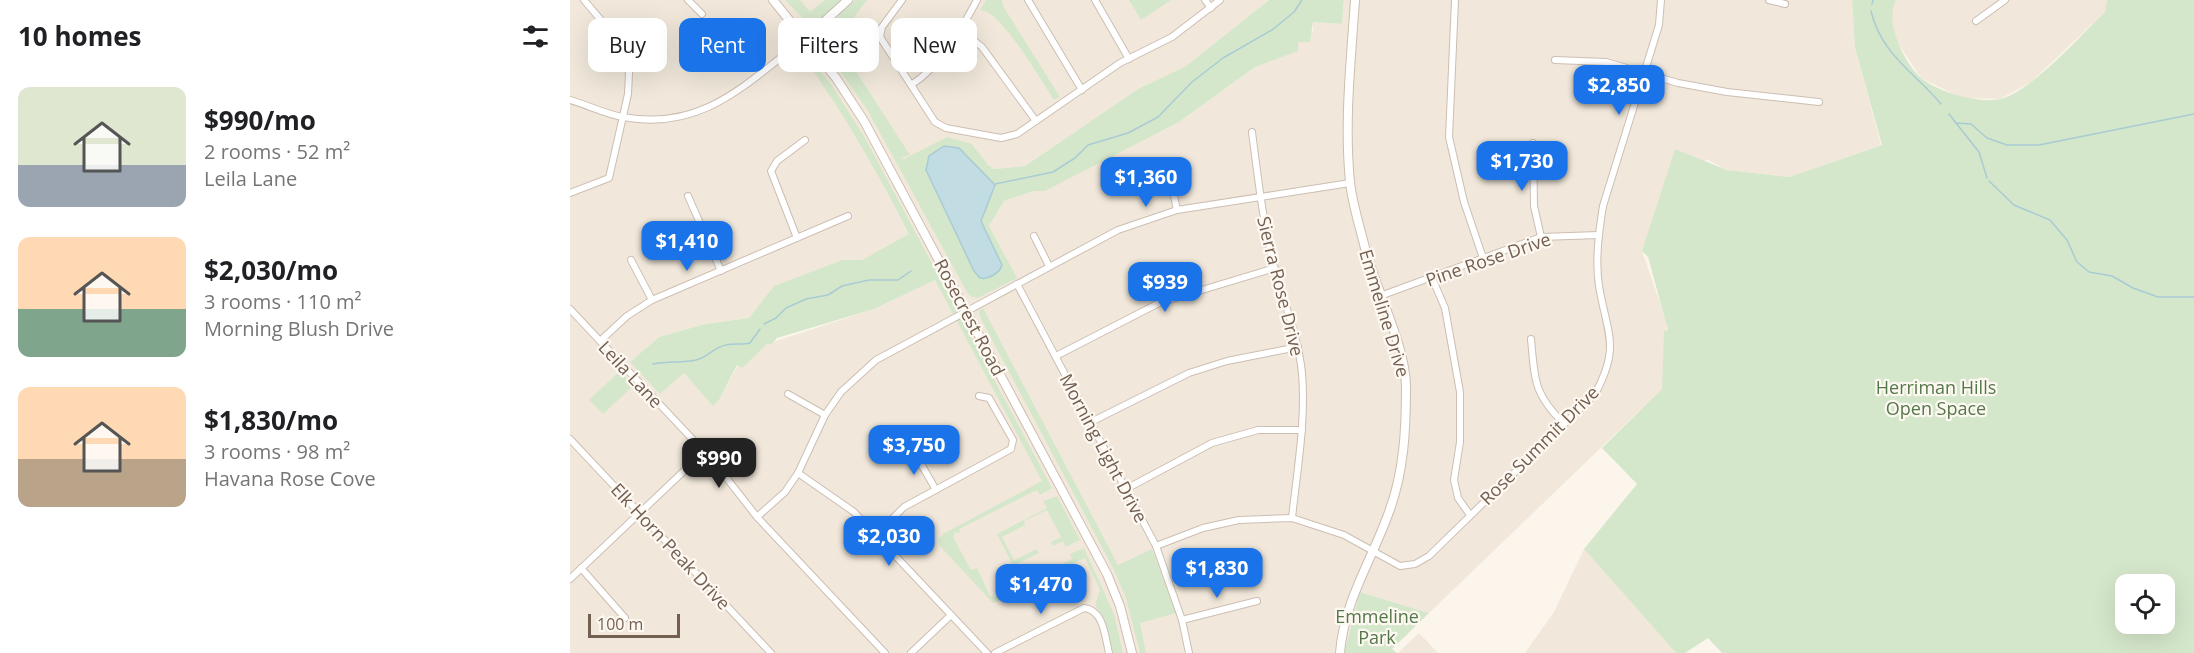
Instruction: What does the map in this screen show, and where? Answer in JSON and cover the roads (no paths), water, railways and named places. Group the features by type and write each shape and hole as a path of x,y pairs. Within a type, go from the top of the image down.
{"main road":[{"name":"Rosecrest Road","path":"773,0 789,18"},
{"name":"Rosecrest Road","path":"830,72 864,121 1107,574 1120,606 1132,653"}],"street":[{"path":"570,193 608,179 623,117 629,80 623,52 613,32 584,0"},
{"path":"688,0 702,14"},
{"path":"829,18 849,0"},
{"path":"902,0 881,29 880,35 937,124 946,128 1004,138 1014,136 1129,59 1172,37 1220,0"},
{"path":"966,18 977,0"},
{"path":"1028,0 1082,90"},
{"path":"1095,0 1129,59"},
{"path":"1204,0 1211,8"},
{"name":"Emmeline Drive","path":"1340,653 1346,615 1354,589 1390,511 1402,468 1406,428 1406,383 1394,331 1364,246 1350,183 1348,135 1355,0"},
{"path":"1455,0 1449,137 1464,202 1483,258"},
{"name":"Rose Summit Drive","path":"1156,546 1212,526 1239,520 1292,518 1344,535 1400,566 1415,564 1430,556 1595,394 1610,361 1612,342 1599,284 1599,235 1603,206 1659,25 1661,0"},
{"path":"1769,0 1785,4"},
{"path":"1976,21 2005,0"},
{"path":"977,43 1036,121"},
{"path":"570,100 623,117 672,119 712,107 731,97 778,60"},
{"path":"1555,60 1606,62 1727,92 1819,102"},
{"path":"910,85 927,72"},
{"name":"Sierra Rose Drive","path":"1252,132 1259,197 1275,268 1298,347 1304,398 1292,518"},
{"path":"797,238 771,173 775,162 805,140"},
{"path":"1533,143 1534,207 1541,237"},
{"path":"1171,182 1177,210"},
{"path":"757,517 785,492 798,473 825,415 841,392 876,360 1119,230 1177,210 1350,183"},
{"path":"688,196 721,271"},
{"path":"600,341 627,316 652,300 848,216"},
{"name":"Pine Rose Drive","path":"1380,296 1541,237 1599,235"},
{"path":"1034,236 1049,266"},
{"path":"631,260 652,300"},
{"path":"1056,356 1158,303 1275,268"},
{"path":"1432,278 1444,308 1460,392 1460,442 1454,480 1458,498 1470,515"},
{"name":"Morning Light Drive","path":"1017,284 1156,546 1182,620 1189,653"},
{"name":"Leila Lane","path":"570,309 704,452 757,517 885,653"},
{"path":"1531,339 1535,386 1548,408 1564,424"},
{"path":"1091,422 1188,373 1227,361 1298,347"},
{"path":"788,394 825,415"},
{"path":"876,535 904,507 1011,449 1012,440 989,398 979,396"},
{"path":"1126,489 1212,443 1258,430 1302,430"},
{"name":"Elk Horn Peak Drive","path":"570,439 771,653"},
{"path":"913,450 936,490"},
{"path":"570,579 704,452"},
{"path":"798,473 845,504 987,653"},
{"path":"581,568 625,618"},
{"path":"1182,620 1257,601"},
{"path":"995,653 1079,609 1093,610 1100,619 1108,653"},
{"path":"911,653 951,615"}],"water":[{"path":"944,146 959,148 995,185 981,221 1002,265 999,271 990,277 980,278 974,271 926,170 929,156"}],"waterway":[{"path":"995,184 1053,172 1075,158 1088,145 1128,133 1158,117 1192,82 1223,58 1272,30 1294,12 1302,0"},
{"path":"1872,4 1873,0"},
{"path":"1871,11 1882,39 1890,51 1941,104"},
{"path":"1949,114 1956,123 1971,124 1987,138 2007,145 2039,145 2194,114"},
{"path":"1956,123 1979,152 1987,178"},
{"path":"1989,181 2014,205 2050,220 2067,240 2077,262 2089,272 2112,276 2133,288 2158,297 2194,297"},
{"path":"764,324 776,318 786,308 806,299 828,295 842,286 869,280 898,280 911,271"},
{"path":"653,364 696,360 722,346 750,343 760,329"}],"park label":[{"name":"Herriman Hills Open Space","path":"1936,397"},
{"name":"Emmeline Park","path":"1377,626"}]}
